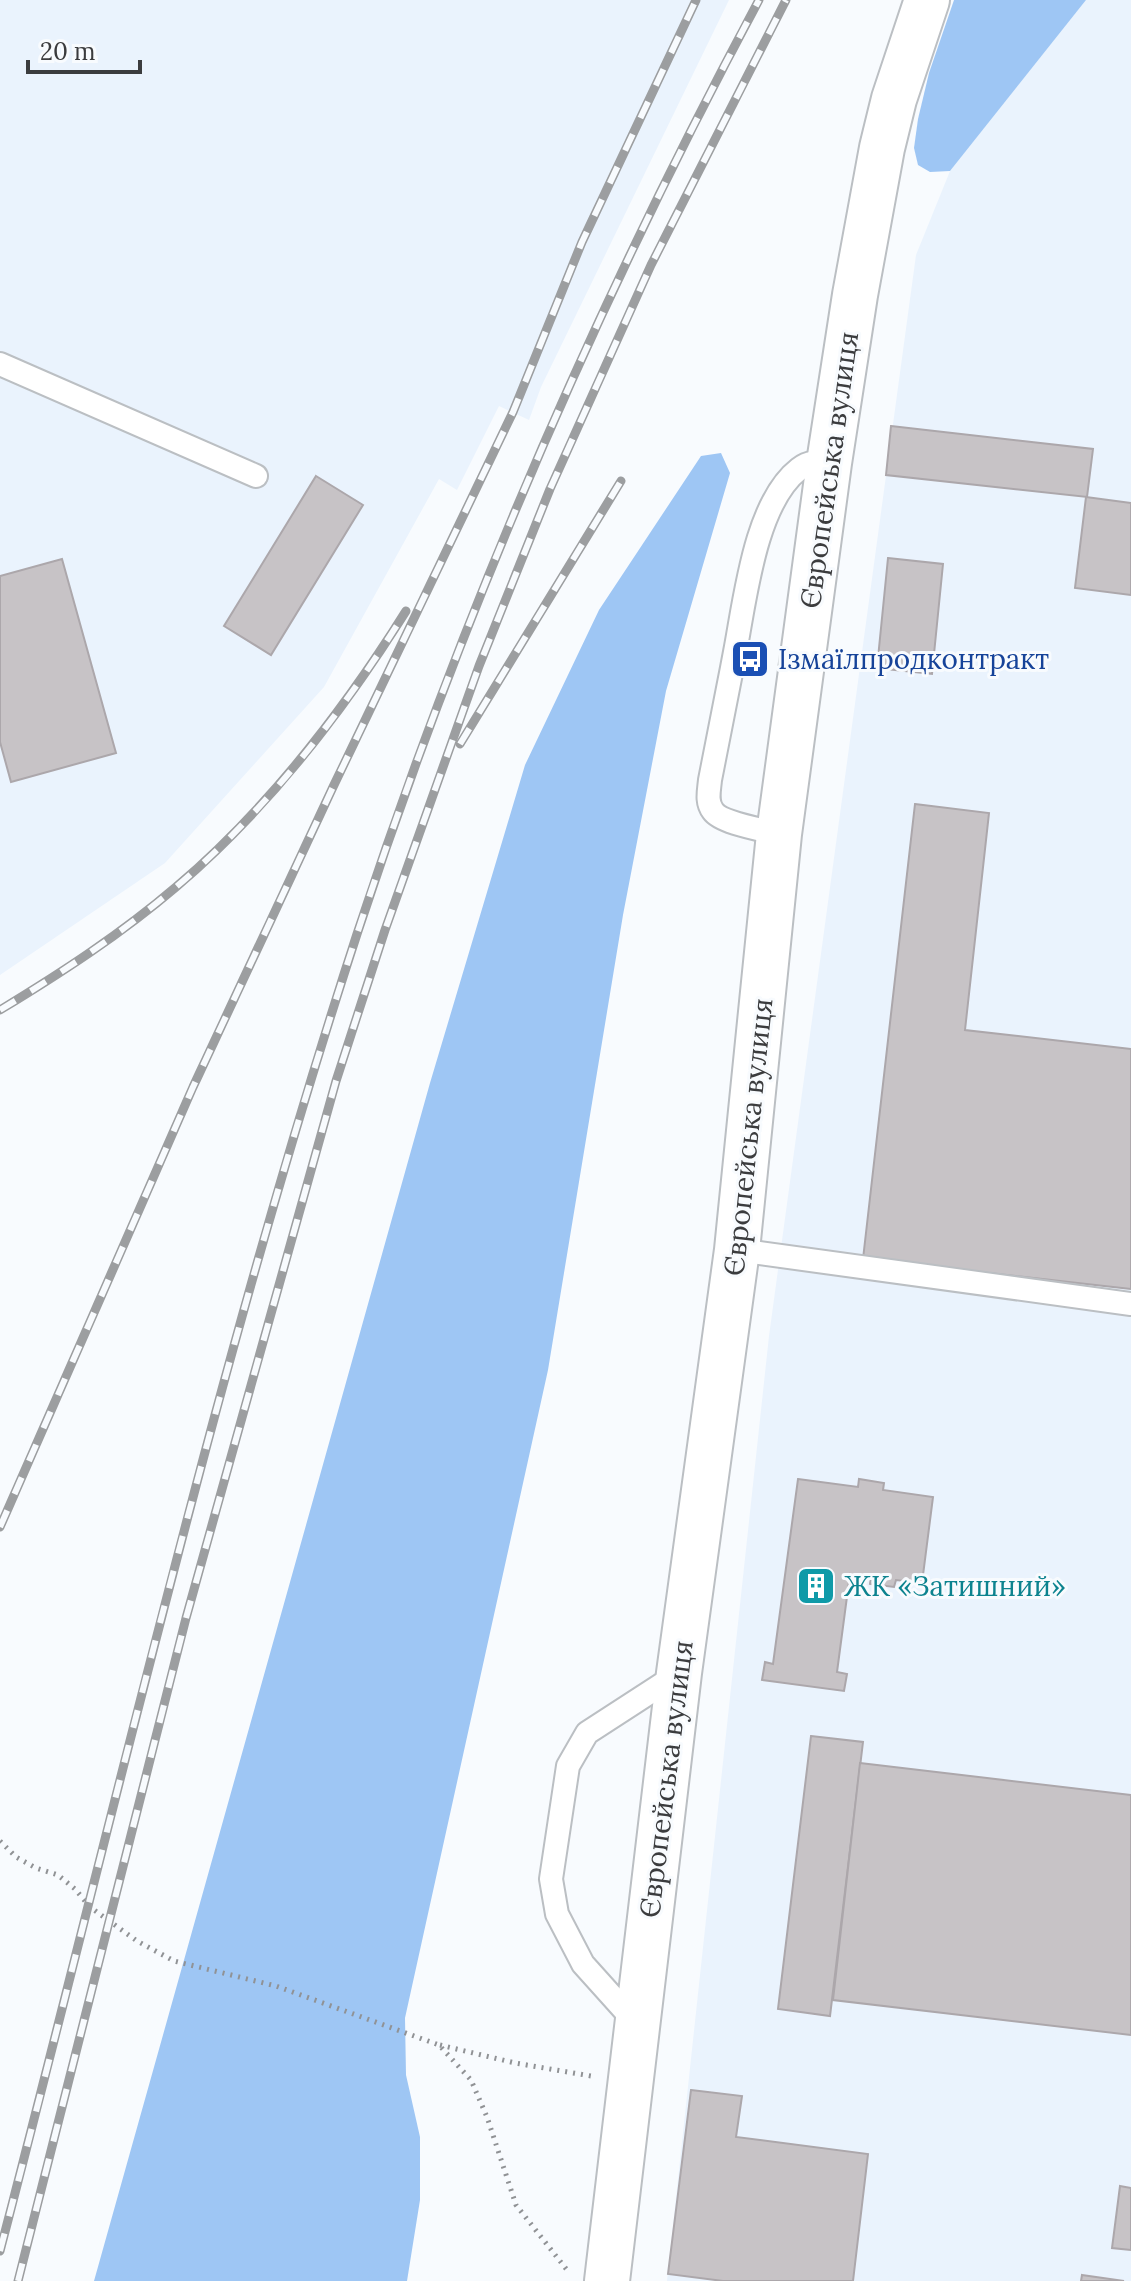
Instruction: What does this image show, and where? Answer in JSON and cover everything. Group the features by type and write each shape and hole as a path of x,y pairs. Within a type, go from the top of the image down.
{"main road":[{"name":"Європейська вулиця","path":"607,2281 679,1673 737,1250 779,834 829,463 882,148 901,75 927,0"}],"lane":[{"path":"0,364 256,476"},
{"path":"779,834 724,820 714,813 708,798 710,780 752,563 767,516 781,490 799,469 812,462 829,463"},
{"path":"737,1250 1131,1304"},
{"path":"636,2023 583,1964 557,1914 551,1879 568,1766 587,1733 679,1673"}],"path":[{"path":"0,1841 16,1857 58,1875 90,1907 137,1941 174,1961 276,1986 439,2045 515,2063 601,2078"},
{"path":"439,2045 471,2080 487,2117 516,2205 576,2281"}],"shaded area":[{"path":"0,0 729,0 541,387 529,420 499,406 457,490 439,479 324,687 165,863 0,975"},
{"path":"954,0 1086,0 950,171 930,172 918,165 914,148 918,119 929,73"},
{"path":"1086,0 1131,0 1131,2281 667,2281 769,1336 916,255 950,171"},
{"path":"721,453 730,473 666,691 623,915 548,1370 405,2018 406,2075 420,2137 420,2200 407,2281 94,2281 430,1083 525,765 599,610 701,456"}],"building":[{"path":"891,426 1093,449 1087,497 886,475"},
{"path":"316,476 363,505 271,655 224,626"},
{"path":"1086,497 1131,503 1131,595 1075,588"},
{"path":"888,558 943,564 932,674 877,668"},
{"path":"62,559 116,753 11,782 0,742 0,576"},
{"path":"915,804 989,813 965,1030 1131,1049 1131,1289 863,1259"},
{"name":"ЖК «Затишний»","path":"798,1479 858,1487 859,1479 884,1483 883,1490 933,1497 922,1583 896,1580 894,1587 870,1584 871,1577 850,1574 837,1672 847,1674 844,1691 762,1680 765,1662 773,1664"},
{"path":"811,1736 863,1742 830,2016 778,2009"},
{"path":"860,1763 1131,1795 1131,2035 833,2000"},
{"path":"691,2090 742,2096 736,2137 868,2154 853,2281 723,2281 668,2274"},
{"path":"1120,2186 1131,2188 1131,2250 1112,2248"},
{"path":"1082,2275 1124,2281 1081,2281"}],"railway":[{"path":"0,1527 193,1087 513,412 582,242 696,0"},
{"path":"0,2251 212,1425 306,1097 357,934 442,694 538,458 644,227 759,0"},
{"path":"18,2281 186,1618 336,1081 385,930 479,666 550,489 651,265 786,0"},
{"path":"460,744 621,481"},
{"path":"0,1010 112,937 210,857 302,758 356,686 406,611"}],"place":[{"name":"Ізмаїлпродконтракт","path":"750,659"},
{"name":"ЖК «Затишний»","path":"816,1586"}]}
